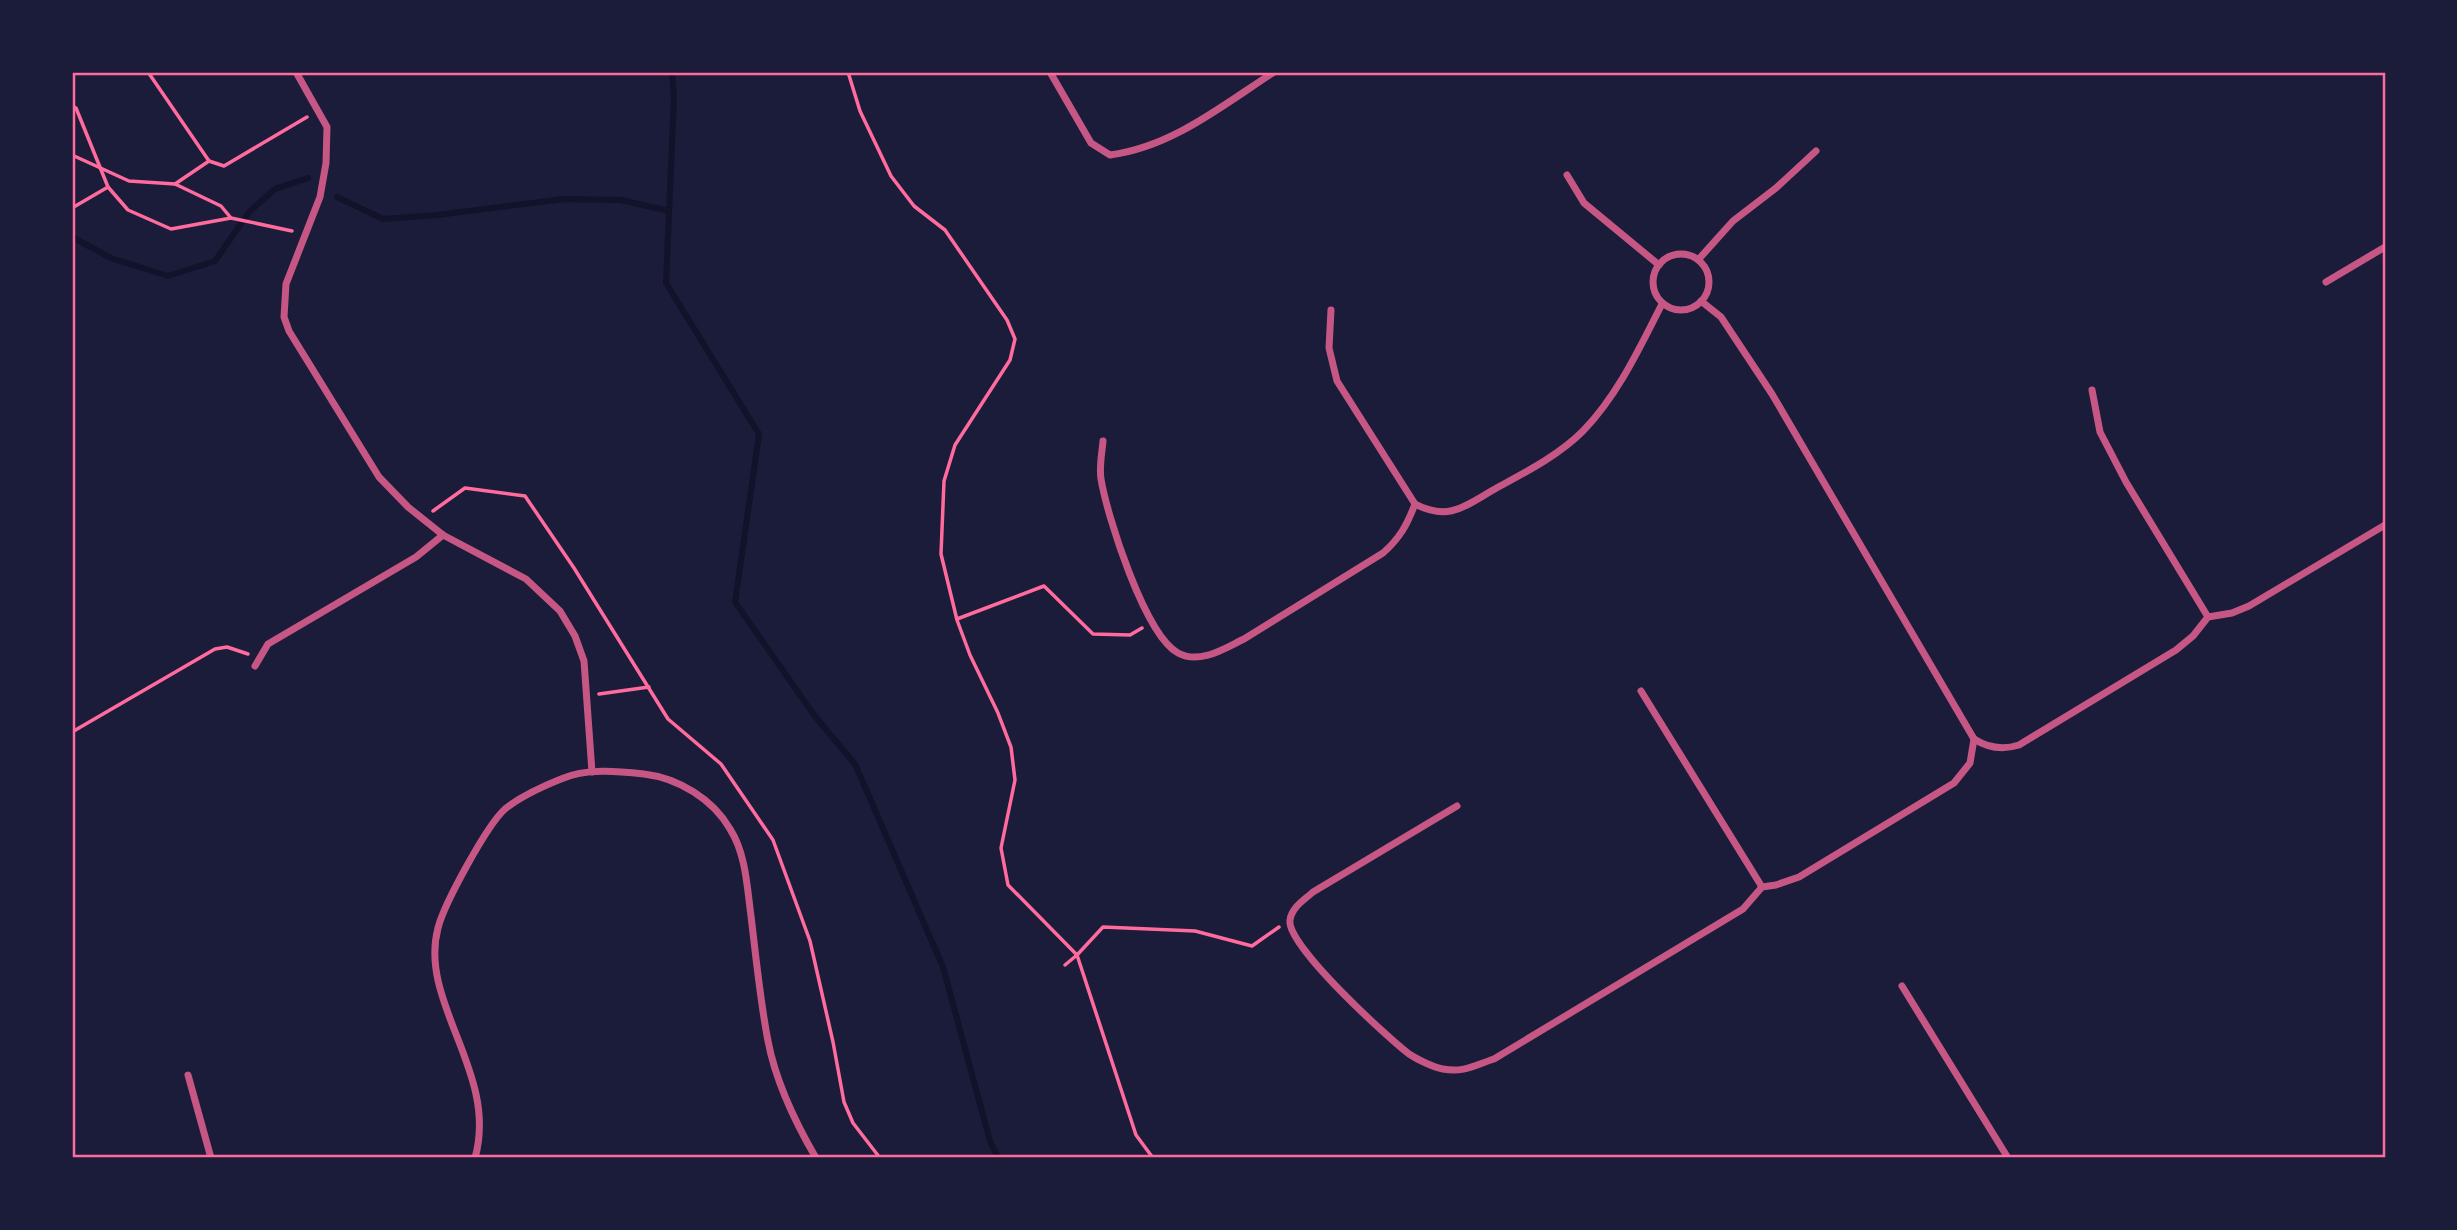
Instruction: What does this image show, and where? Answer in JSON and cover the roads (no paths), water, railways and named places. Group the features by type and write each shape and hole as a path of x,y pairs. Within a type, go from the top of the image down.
{"street":[{"path":"296,72 327,127 326,163 320,197 286,284 284,317 289,331 379,477 443,536 526,579 560,611 575,636 584,662 592,772"},
{"path":"1050,72 1091,143 1110,155 1133,152 1177,135 1274,72"},
{"path":"1698,260 1732,221 1776,188 1816,151"},
{"path":"1567,175 1584,203 1659,265"},
{"path":"2326,282 2385,247"},
{"path":"1677,254 1698,260 1706,270 1709,283 1701,301 1682,310 1662,303 1653,285 1659,265 1677,254"},
{"path":"1701,301 1721,317 1772,394 1974,739 1984,745 2008,748 2019,745 2176,650 2193,636 2208,617 2232,613 2249,606 2385,525"},
{"path":"1331,310 1329,348 1337,381 1415,504 1430,512 1446,513 1481,497 1562,449 1583,431 1632,363 1662,303"},
{"path":"2091,390 2100,432 2126,482 2208,617"},
{"path":"1103,442 1100,477 1137,595 1167,642 1179,653 1198,658 1244,639 1383,553 1397,541 1407,526 1415,504"},
{"path":"255,666 268,644 416,557 443,536"},
{"path":"1641,691 1762,887"},
{"path":"1457,806 1313,892 1295,907 1290,920 1291,931 1350,1002 1412,1056 1441,1069 1464,1071 1494,1059 1688,943 1743,909 1762,887 1799,877 1954,783 1970,763 1974,739"},
{"path":"475,1158 479,1143 479,1111 473,1078 438,981 434,955 438,927 464,873 494,821 504,810 541,787 566,777 592,772 625,771 674,781 709,802 731,829 745,870 768,1044 798,1127 816,1158"},
{"path":"1902,986 2008,1158"},
{"path":"188,1075 211,1158"}],"waterway":[{"path":"672,72 674,97 666,283 759,434 735,602 814,715 855,764 943,967 990,1141 998,1158"},
{"path":"72,237 111,258 168,276 215,261 249,212 275,189 308,178"},
{"path":"337,197 383,219 564,199 621,200 669,211"}]}
